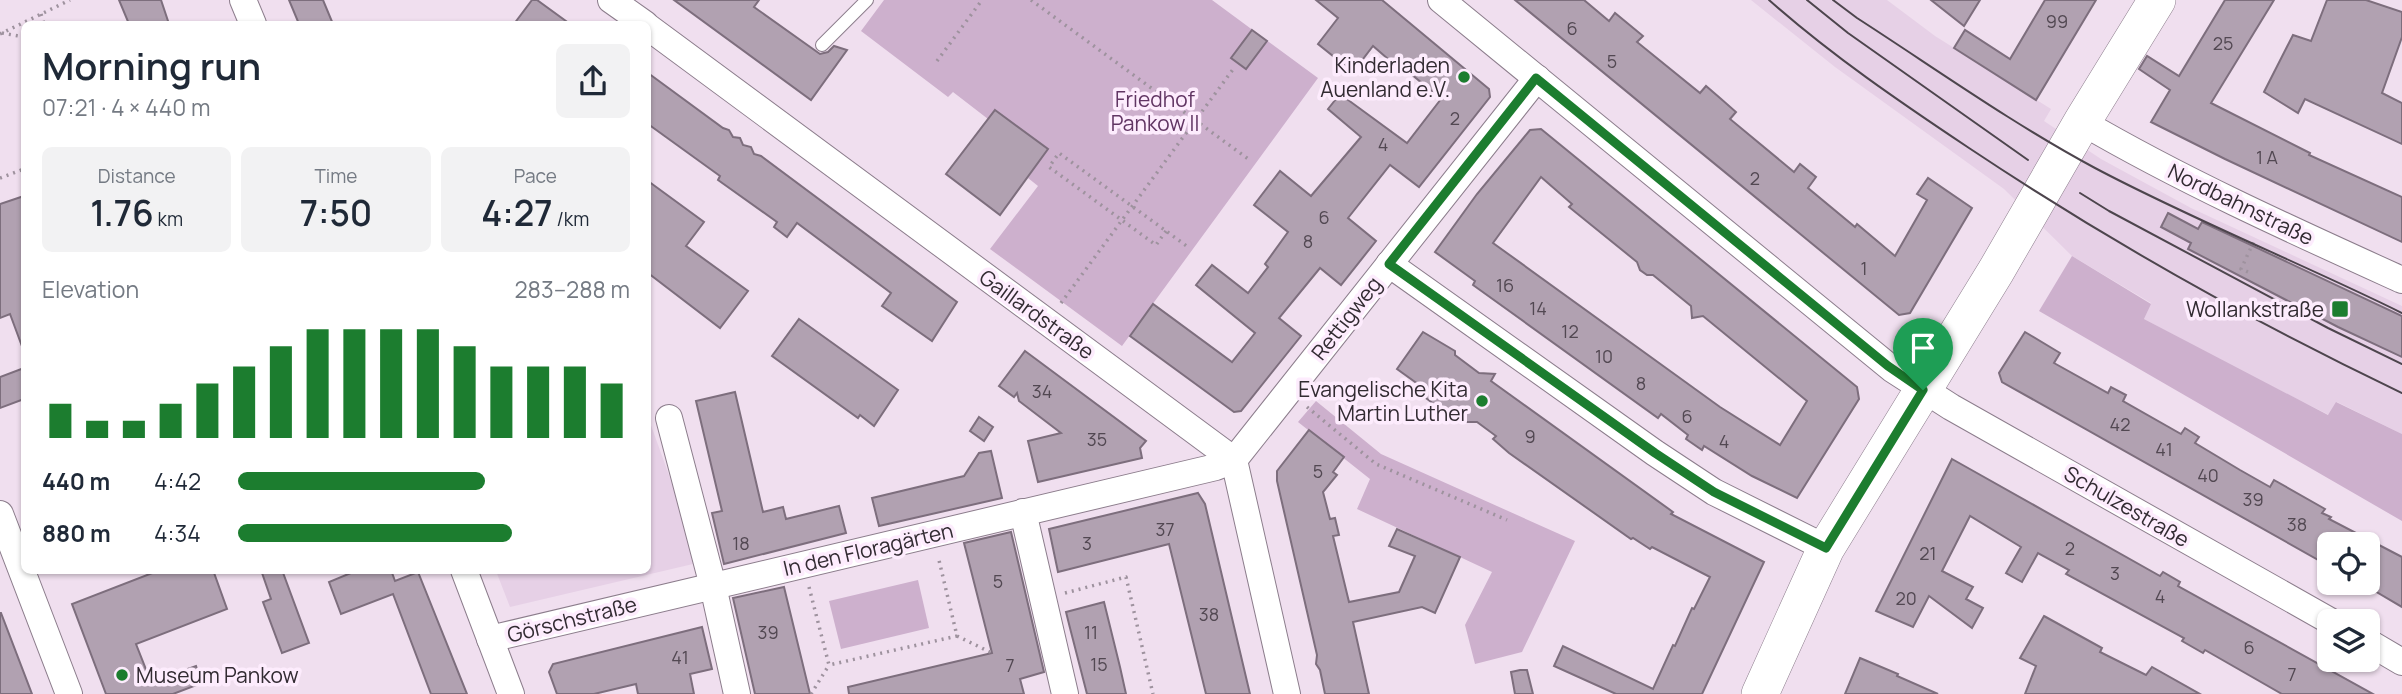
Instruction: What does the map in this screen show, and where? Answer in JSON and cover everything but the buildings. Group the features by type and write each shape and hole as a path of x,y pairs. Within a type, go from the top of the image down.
{"main road":[{"path":"1760,694 1826,548 2157,0"}],"street":[{"path":"243,0 252,21"},
{"name":"Gaillardstraße","path":"611,0 639,21"},
{"name":"Schulzestraße","path":"1441,0 1888,366 1923,390 2317,614"},
{"name":"Gaillardstraße","path":"651,30 1234,460"},
{"name":"Rettigweg","path":"1234,460 1536,78"},
{"name":"Nordbahnstraße","path":"2082,122 2144,157 2255,213 2402,280"},
{"path":"1389,264 1714,492 1826,548"},
{"path":"669,418 713,586 737,694"},
{"path":"1234,460 1287,694"},
{"name":"In den Floragärten","path":"655,600 1216,467 1234,460"},
{"path":"1023,512 1065,694"},
{"path":"0,514 21,569"},
{"path":"23,574 69,694"},
{"name":"Görschstraße","path":"466,574 511,694"},
{"name":"Görschstraße","path":"490,639 655,600"},
{"path":"2380,649 2402,662"}],"lane":[{"path":"822,45 867,0"}],"path":[{"path":"27,21 70,0"},
{"path":"937,61 982,0"},
{"path":"1031,0 1251,161"},
{"path":"41,14 43,21"},
{"path":"1,34 21,24"},
{"path":"1,34 21,37"},
{"path":"1062,302 1234,68"},
{"path":"1166,231 1156,245 1049,166 1059,153 1188,247"},
{"path":"0,178 21,170"},
{"path":"2248,272 2241,269 2254,242"},
{"path":"1304,404 1376,464 1507,520"},
{"path":"933,534 957,636"},
{"path":"803,564 829,665"},
{"path":"1043,598 1126,577 1153,694"},
{"path":"811,694 829,665 957,636 992,653"}],"shaded area":[{"path":"1751,0 1887,0 1935,36 2051,109 2044,121 2101,159 2191,208 2402,306 2402,434 2337,402 2329,415 2144,319 2151,303 2072,256 2004,189 1835,67"},
{"path":"651,425 679,503 693,564 651,574"},
{"path":"497,574 650,574 510,607"}],"green space":[{"name":"Friedhof Pankow II","path":"884,0 1212,0 1318,78 1122,346 990,249 1038,186 1028,178 1048,149 995,111 988,119 953,92 948,97 861,31"},
{"path":"2072,256 2151,304 2144,319 2328,415 2336,402 2402,434 2402,521 2039,311"},
{"path":"1316,401 1381,454 1575,541 1522,652 1475,664 1465,625 1492,572 1357,509 1370,479 1298,422"},
{"path":"918,580 929,628 841,649 829,601"}],"tram line":[{"path":"1769,0 1841,59 1892,95 2074,215 2236,309 2402,393"},
{"path":"1807,0 1848,33 2028,160"},
{"path":"1833,0 2004,115 2064,151 2171,206 2402,313"},
{"path":"2080,193 2328,328 2402,364"}],"place":[{"name":"Kinderladen Auenland e.V.","path":"1464,77"},
{"name":"Wollankstraße","path":"2340,309"},
{"name":"Evangelische Kita Martin Luther","path":"1482,401"},
{"name":"Museum Pankow","path":"122,675"}],"route":[{"path":"1536,78 1888,366 1923,390 1826,548 1714,492 1389,264 1536,78"}]}
